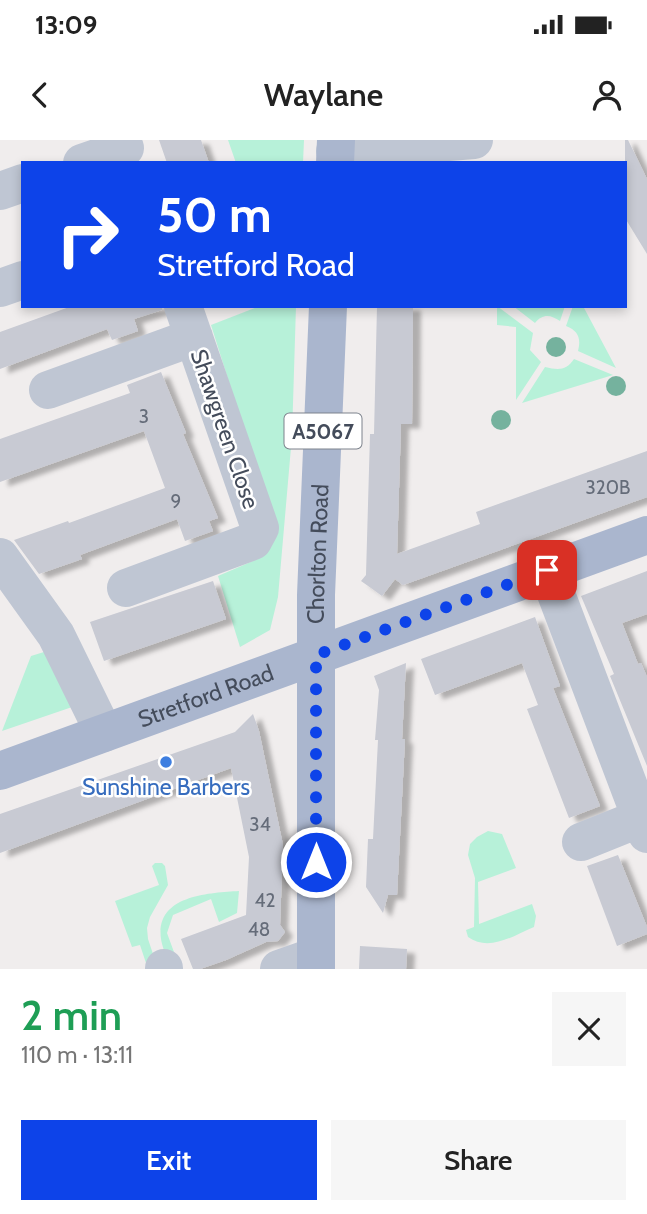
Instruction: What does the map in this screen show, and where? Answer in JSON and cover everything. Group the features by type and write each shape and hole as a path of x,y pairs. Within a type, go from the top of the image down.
{"main road":[{"name":"Chorlton Road","path":"316,963 317,555 328,308"},
{"name":"Stretford Road","path":"0,771 647,535"}],"street":[{"path":"335,151 474,140"},
{"path":"89,161 126,150"},
{"path":"0,191 21,184"},
{"path":"0,288 21,281"},
{"path":"47,390 188,322"},
{"name":"Shawgreen Close","path":"126,588 253,541 260,528 188,322"},
{"path":"0,557 56,635 104,733"},
{"path":"547,570 644,826 581,842"},
{"path":"279,969 316,963"}],"green space":[{"path":"228,140 304,140 303,161 235,161"},
{"path":"255,308 296,308 292,436 278,597 270,630 240,647 218,576 253,561 273,522 211,325"},
{"path":"497,308 500,308 533,333 530,350 541,362 516,400 516,327 497,325"},
{"path":"516,308 564,308 560,321 547,316 535,323"},
{"path":"572,308 584,308 616,368 578,351 578,336 566,326"},
{"path":"574,359 613,375 522,403 545,367 561,369"},
{"path":"44,652 78,705 2,731 31,656"},
{"path":"488,831 502,834 516,868 478,882 479,924 532,904 536,916 534,927 493,943 476,941 468,937 466,930 474,927 475,878 468,855 470,844"},
{"path":"155,863 165,866 168,885 150,917 147,928 158,969 148,969 140,945 132,947 115,901 159,885 152,866"},
{"path":"239,891 237,913 219,922 211,899 173,915 167,933 178,963 170,965 161,939 161,924 166,913 186,899"}],"building":[{"path":"159,140 201,140 208,161 166,161"},
{"path":"625,140 628,140 647,179 647,254 627,221"},
{"path":"66,308 162,308 134,319 138,331 112,340 107,329 0,369 0,332"},
{"path":"377,308 413,308 412,424 401,424 397,554 480,524 476,512 647,451 647,497 403,585 395,579 382,596 361,581 366,575 370,434 374,434"},
{"path":"161,372 218,518 209,521 213,531 185,541 177,519 80,555 82,559 39,574 14,540 165,488 144,431 0,482 0,439 130,393 127,385"},
{"path":"647,571 647,614 622,623 638,664 641,663 647,677 647,766 610,676 614,674 581,596"},
{"path":"213,581 226,619 104,661 90,622"},
{"path":"535,617 560,686 553,688 600,806 569,818 527,709 538,705 522,663 435,695 421,659"},
{"path":"406,663 397,895 388,895 383,913 366,887 368,839 373,839 378,740 375,740 379,690 374,676"},
{"path":"253,714 283,845 280,925 285,932 278,941 266,942 226,960 193,969 181,939 246,915 249,857 231,768 0,853 0,814 235,732"},
{"path":"618,855 647,927 647,934 617,946 587,866"},
{"path":"360,946 407,949 406,969 359,969"}],"place":[{"name":"Sunshine Barbers","path":"166,762"}],"route":[{"path":"316,862 316,655 547,570"}]}
